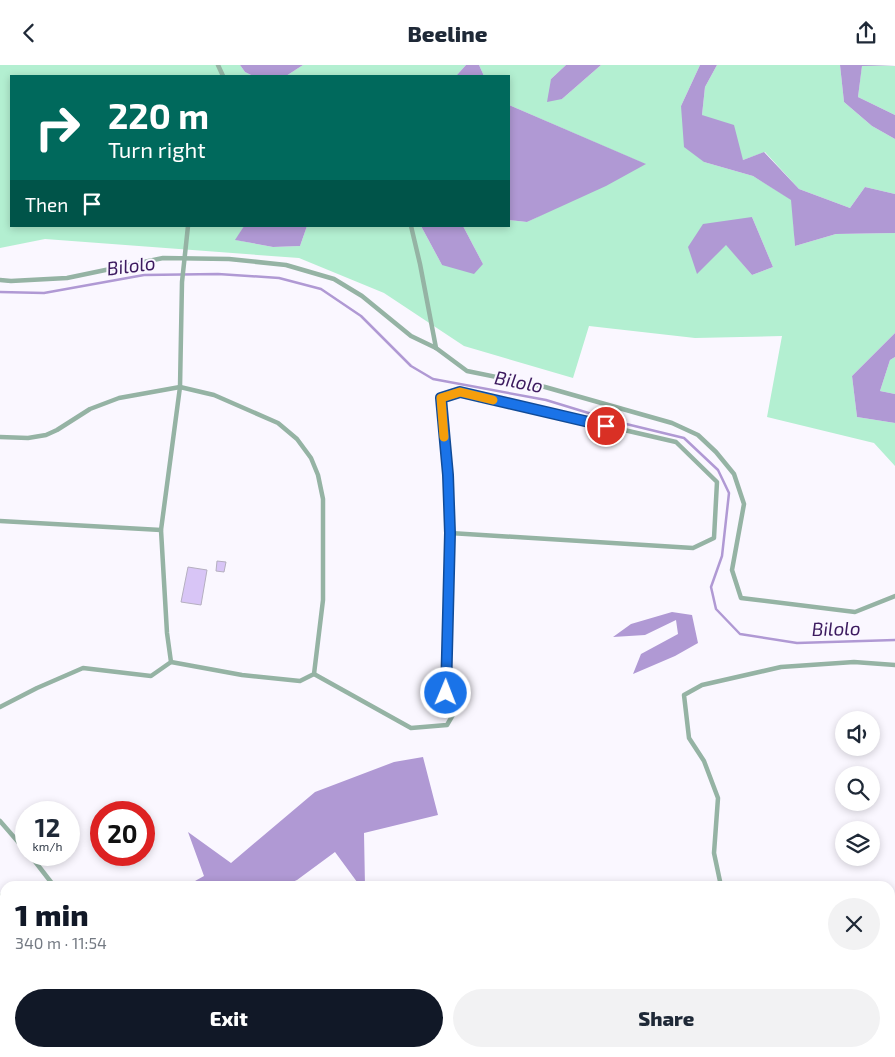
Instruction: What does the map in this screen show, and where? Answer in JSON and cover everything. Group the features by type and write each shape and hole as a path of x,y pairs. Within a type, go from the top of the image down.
{"lane":[{"path":"171,662 167,633 161,530 180,387 182,282 188,227"},
{"path":"411,227 436,349"},
{"path":"0,280 66,278 163,258 229,259 286,265 334,279 362,296 411,336 436,349 467,371 545,387 672,423 698,435 716,452 734,474 744,504 732,569 741,598 855,612 895,596"},
{"path":"0,437 28,439 46,435 90,409 112,401 180,387 214,395 278,423 297,439 311,458 318,475 323,499 323,600 314,673"},
{"path":"314,673 410,728 447,725 458,706 446,693 450,533 448,475 441,398 460,392 676,442 717,482 714,538 693,548 450,533"},
{"path":"0,521 161,530"},
{"path":"0,707 83,668 152,676 171,662 242,675 300,681 314,673"},
{"path":"721,881 714,853 718,798 704,761 688,738 684,695 702,685 781,667 854,662 895,665"},
{"path":"0,821 15,838"},
{"path":"39,866 50,881"}],"green space":[{"path":"0,65 240,65 245,72 251,75 10,75 10,227 243,227 236,240 273,247 300,246 307,227 422,227 442,265 483,264 464,227 510,227 510,220 527,222 645,164 510,105 510,75 484,75 479,65 566,65 551,79 562,99 601,65 700,65 681,106 704,162 753,176 792,200 795,246 836,234 895,233 895,333 852,376 857,417 895,423 895,466 874,443 767,417 782,336 695,338 589,326 573,378 464,346 384,293 299,258 45,239 0,248","holes":["752,217 773,267 752,275 726,244"]},
{"path":"303,65 466,65 457,75 288,75"},
{"path":"717,65 840,65 844,102 872,126 895,139 895,194 865,187 850,208 799,189 765,152 743,160 702,115 705,87"},
{"path":"862,65 895,66 895,115 858,97"},
{"path":"895,357 895,394 880,391 890,360"}],"shaded area":[{"path":"240,65 303,65 288,75 251,75 245,72"},
{"path":"466,65 479,65 484,75 457,75"},
{"path":"566,65 601,65 562,99 547,102 551,79"},
{"path":"700,65 717,65 705,87 702,115 734,125 743,160 764,152 799,189 850,208 865,187 895,194 895,233 836,234 795,246 791,200 753,176 704,162 684,147 681,106"},
{"path":"840,65 895,65 862,66 858,97 895,115 895,139 872,126 844,102"},
{"path":"510,105 646,164 606,186 527,222 510,220"},
{"path":"752,217 773,267 752,275 726,245 697,274 688,247 703,224"},
{"path":"243,227 307,227 300,246 273,247 235,240"},
{"path":"422,227 464,227 483,264 474,274 442,265"},
{"path":"895,333 895,357 890,360 880,391 895,394 895,423 857,417 852,376"},
{"path":"672,612 692,615 698,643 675,656 633,674 641,654 678,634 676,620 645,635 613,637 631,624"},
{"path":"423,757 438,815 364,833 365,881 356,881 335,852 295,881 195,881 204,876 188,832 231,863 315,792 394,762"}],"building":[{"path":"217,561 226,562 224,572 216,571"},
{"path":"188,567 207,570 201,605 181,602"}],"waterway":[{"name":"Bilolo","path":"0,292 44,293 144,275 218,274 279,278 321,289 361,316 411,366 433,379 546,400 618,422 684,438 718,470 729,493 722,556 711,587 716,609 740,634 797,643 895,640"}],"slow traffic":[{"path":"444,437 441,398 460,392 493,400"}],"route":[{"path":"446,693 450,533 448,475 441,398 460,392 606,426"}]}
